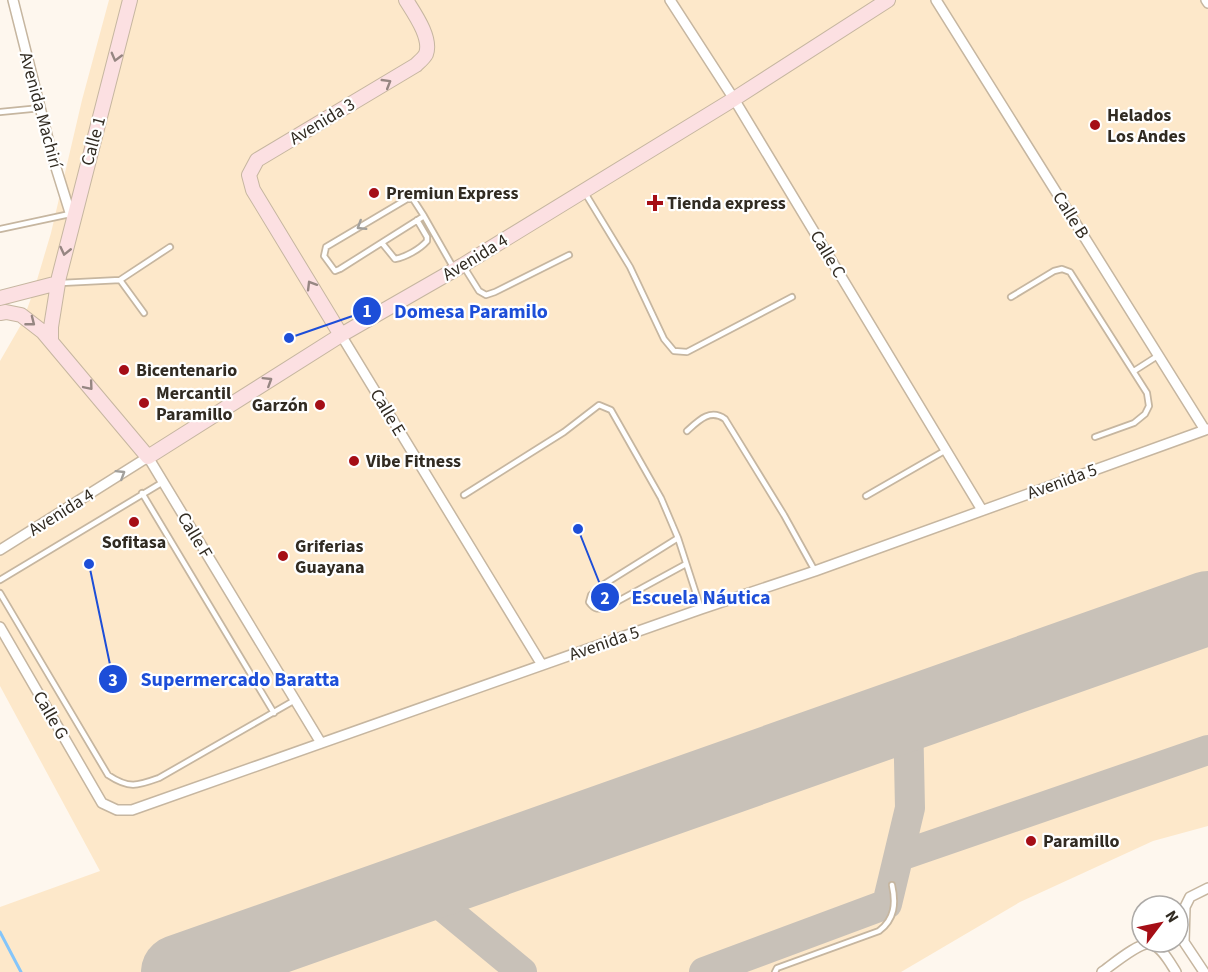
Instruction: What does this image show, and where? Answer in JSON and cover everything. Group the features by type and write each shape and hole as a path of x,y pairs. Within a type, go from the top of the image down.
{"main road":[{"name":"Calle 1","path":"51,341 58,283 71,216 130,0"},
{"name":"Avenida 3","path":"253,190 249,175 257,160 416,65 425,56 428,46 421,24 406,0"},
{"name":"Avenida 4","path":"148,457 341,335 459,267 734,99 888,0"},
{"name":"Calle E","path":"253,190 341,335"},
{"path":"0,298 58,283"},
{"name":"Calle F","path":"0,313 21,315 51,341 148,457"}],"street":[{"name":"Avenida Machirí","path":"13,0 52,155 71,216"},
{"name":"Calle C","path":"670,0 734,99 982,510"},
{"name":"Calle B","path":"936,0 1207,429"},
{"name":"Calle E","path":"341,335 542,665"},
{"name":"Avenida 5","path":"102,802 117,810 132,810 815,571 1207,429"},
{"name":"Calle F","path":"148,457 321,743"},
{"name":"Avenida 4","path":"0,550 148,457"},
{"name":"Calle G","path":"0,627 102,802"},
{"path":"1204,972 1184,942 1185,907 1190,897 1208,888"},
{"path":"1102,972 1142,945 1151,944 1159,949 1176,972"},
{"path":"1116,962 1123,972"}],"lane":[{"path":"0,112 41,108"},
{"path":"583,191 630,267 663,339 674,351 687,352 792,297"},
{"path":"424,216 335,271 324,256 326,248 407,199 413,199 459,267 479,291 486,295 569,255"},
{"path":"0,229 71,216"},
{"path":"382,243 395,259 423,245 428,241 417,220"},
{"path":"58,283 77,284 120,280 170,247"},
{"path":"1011,297 1054,271 1062,269 1070,272 1134,370 1147,393 1149,406 1145,414 1134,423 1095,437"},
{"path":"120,280 144,313"},
{"path":"1134,370 1159,355"},
{"path":"464,495 564,432 599,405 611,410 661,498 678,538 701,609"},
{"path":"687,431 708,415 720,415 725,419 784,515 815,571"},
{"path":"866,496 946,450"},
{"path":"0,580 163,482"},
{"path":"142,493 274,713"},
{"path":"678,538 598,588 591,595 589,602 597,610 609,606 686,564"},
{"path":"0,593 108,776 122,784 137,786 159,778 295,700"},
{"path":"775,972 777,968 879,931 887,926 895,898 892,885"}],"shaded area":[{"path":"109,0 1208,0 1208,826 1153,841 1020,902 901,972 0,972 0,907 100,871 0,686 0,361 22,323 34,290 51,233 82,100"}],"waterway":[{"path":"0,932 21,972"}],"taxiway":[{"path":"704,972 887,904 910,808 908,714"},
{"path":"900,856 1208,750"},
{"path":"419,887 522,972"}],"runway":[{"path":"178,972 1208,608"}],"place":[{"name":"Helados Los Andes","path":"1095,125"},
{"name":"Premiun Express","path":"374,193"},
{"name":"Tienda express","path":"655,203"},
{"name":"Domesa Paramilo","path":"289,338"},
{"name":"Bicentenario","path":"124,370"},
{"name":"Mercantil Paramillo","path":"144,403"},
{"name":"Garzón","path":"320,405"},
{"name":"Vibe Fitness","path":"354,461"},
{"name":"Sofitasa","path":"134,522"},
{"name":"Escuela Náutica","path":"578,529"},
{"name":"Griferias Guayana","path":"283,556"},
{"name":"Supermercado Baratta","path":"89,564"},
{"name":"Paramillo","path":"1031,841"}]}
